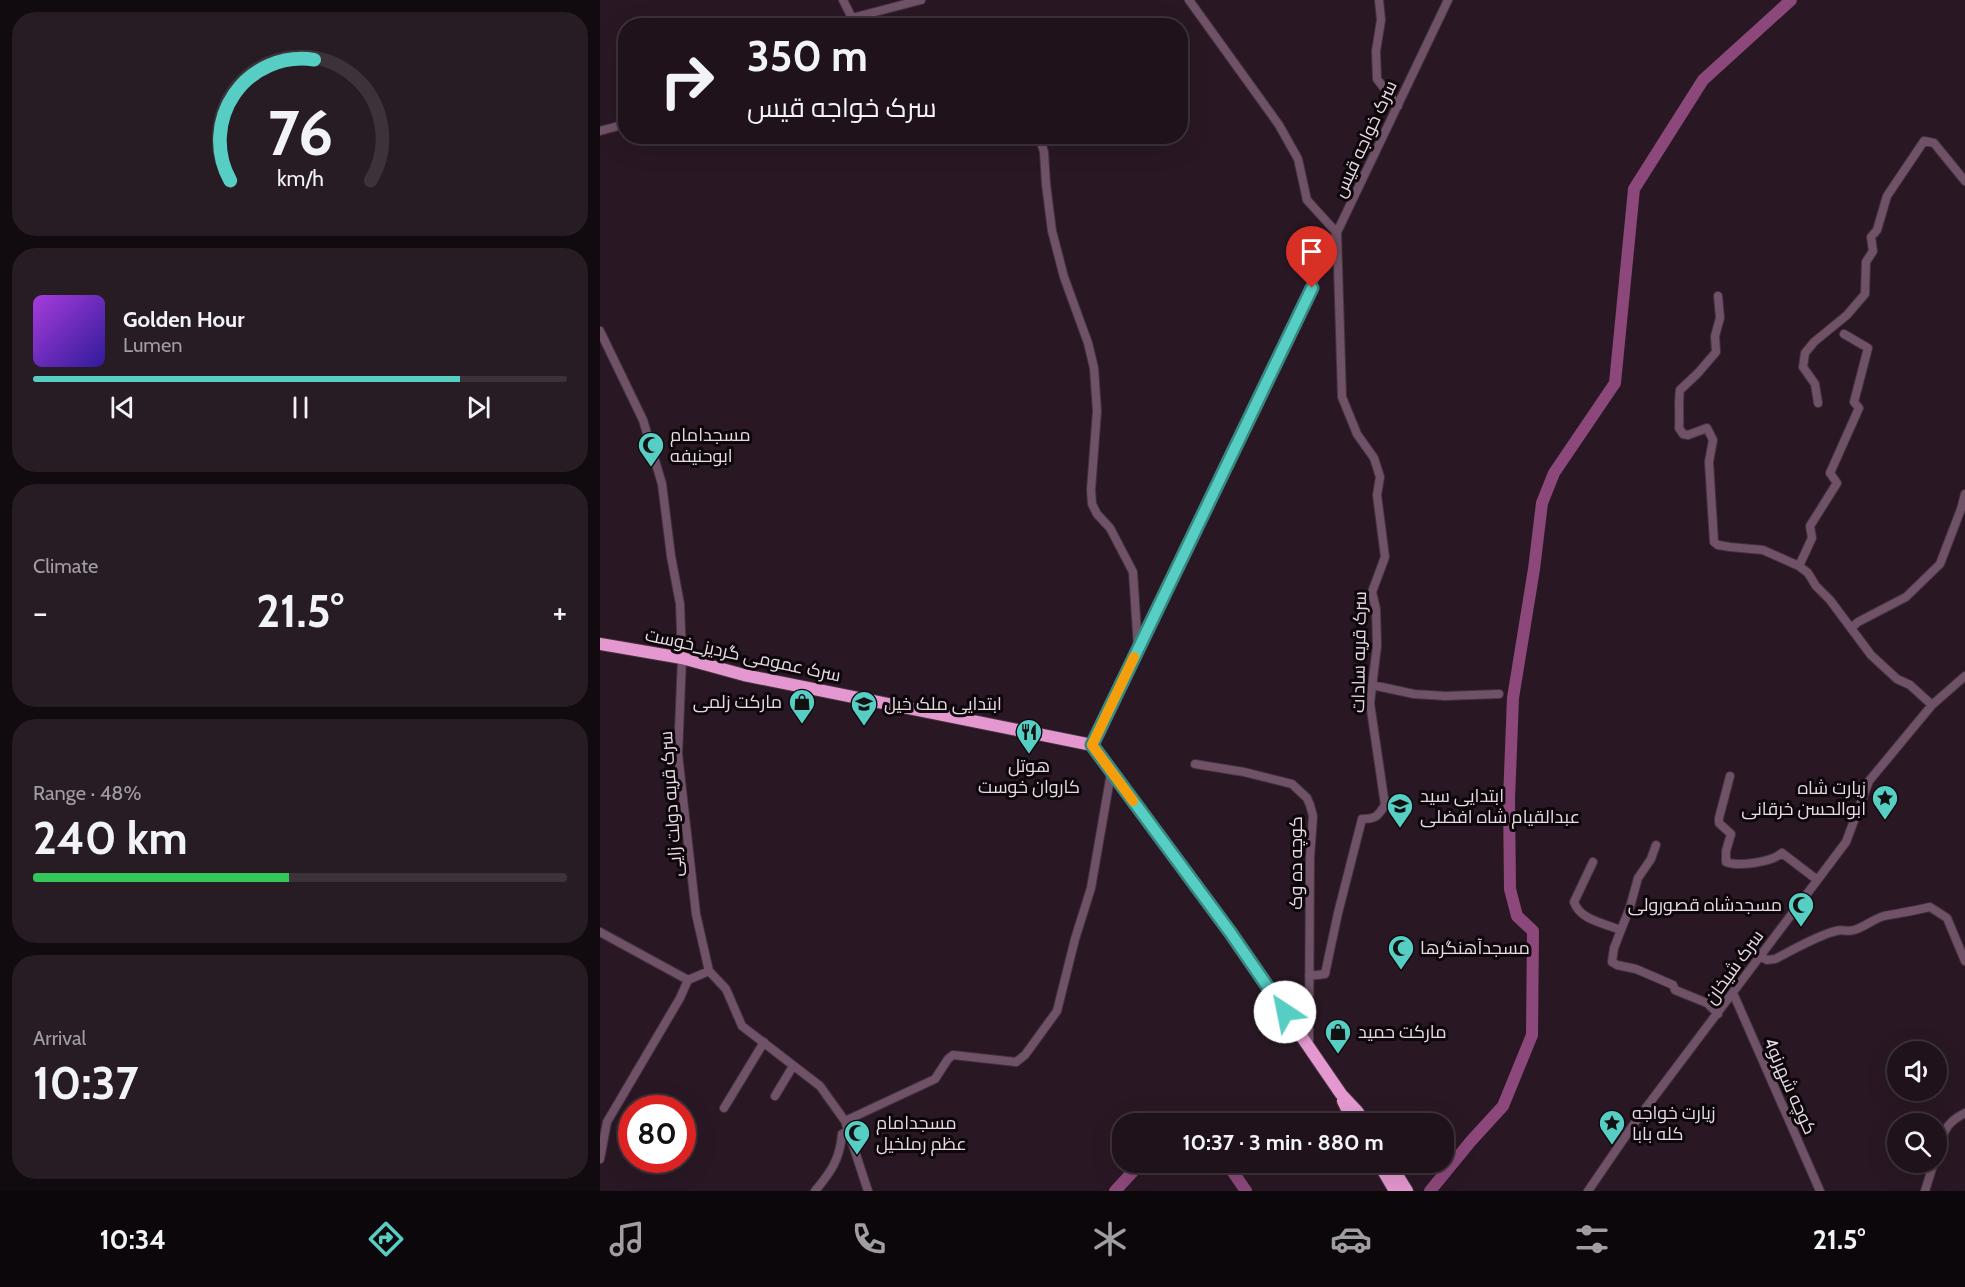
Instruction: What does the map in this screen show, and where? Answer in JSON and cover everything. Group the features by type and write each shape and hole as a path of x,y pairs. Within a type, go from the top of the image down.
{"highway":[{"name":"سرک عمومی گردیز_خوست","path":"600,644 682,658 744,675 1092,745"},
{"path":"1092,745 1230,932 1341,1095 1358,1113"},
{"path":"1341,1095 1347,1113"},
{"path":"1394,1183 1407,1191"}],"street":[{"path":"843,0 852,18 921,0"},
{"path":"1189,0 1279,125 1299,159 1307,200 1337,233"},
{"path":"1379,0 1381,20 1376,51 1377,79 1398,106"},
{"name":"سرک خواجه قیس","path":"1092,745 1448,0"},
{"path":"600,131 618,126"},
{"path":"1818,403 1815,384 1803,367 1805,353 1865,294 1866,262 1873,252 1871,237 1877,230 1887,196 1924,141 1934,143 1965,181"},
{"path":"1042,144 1052,231 1064,277 1088,343 1094,368 1097,411 1092,504 1097,514 1110,528 1133,572 1138,649"},
{"name":"سرک قریه سادات","path":"1309,976 1325,974 1362,819 1378,817 1385,805 1370,703 1377,645 1376,609 1372,592 1385,556 1377,495 1380,477 1374,458 1357,434 1342,397 1337,233"},
{"path":"1718,296 1720,318 1715,336 1716,352 1680,390 1679,428 1683,434 1688,435 1707,428 1713,440 1708,462 1713,542 1730,547 1763,550 1799,566 1808,573 1816,586 1830,600 1871,655 1897,680 1910,685 1932,705"},
{"name":"سرک قریه دولت زایی","path":"600,331 643,420 662,484 680,604 682,658 678,754 696,914 709,971 726,989 742,1026 820,1086 845,1121 868,1191"},
{"path":"1799,566 1812,538 1810,526 1837,483 1830,473 1859,408 1854,402 1868,348 1844,334"},
{"path":"1851,628 1906,597 1940,564 1965,494"},
{"name":"سرک شیخان","path":"1588,1191 1636,1121 1846,842 1869,781 1932,705 1965,676"},
{"path":"1372,686 1414,694 1445,696 1499,694"},
{"name":"کوچه ده وک","path":"1195,764 1244,772 1292,784 1306,798 1313,816 1310,858 1310,1048"},
{"path":"845,1121 935,1079 953,1055 1016,1062 1025,1055 1057,1011 1075,939 1091,888 1111,772"},
{"path":"1730,777 1719,818 1719,823 1731,834 1726,862 1731,864 1760,862 1776,859 1782,853 1816,879"},
{"path":"1656,845 1651,859 1638,878 1630,907 1614,948 1612,962 1636,969 1672,985 1675,990 1707,1003 1718,1014"},
{"path":"1593,862 1574,905 1582,915 1620,930"},
{"path":"1761,957 1767,960 1775,958 1837,930 1858,929 1884,916 1930,907 1947,918 1965,962"},
{"path":"600,932 688,980"},
{"path":"600,1159 607,1122 654,1045 688,980 709,971"},
{"name":"کوچه شهرنو4","path":"1733,993 1820,1191"},
{"path":"724,1108 764,1042"},
{"path":"775,1096 793,1066"},
{"path":"1947,1126 1952,1119 1965,1113"},
{"path":"815,1191 840,1153 842,1134 849,1131"},
{"path":"1925,1191 1931,1173"}],"waterway":[{"path":"1430,1191 1503,1106 1532,1035 1533,931 1517,916 1510,889 1509,799 1513,698 1542,503 1554,473 1615,383 1634,189 1703,80 1791,0"},
{"path":"1115,1191 1132,1173"},
{"path":"1234,1173 1246,1191"}],"slow traffic":[{"path":"1133,801 1092,745 1134,657"}],"place":[{"name":"مسجدامام ابوحنیفه","path":"651,468"},
{"name":"مارکت زلمی","path":"802,725"},
{"name":"ابتدایی ملک خیل","path":"864,727"},
{"name":"هوتل کاروان خوست","path":"1029,755"},
{"name":"زیارت شاه ابوالحسن خرقانی","path":"1885,821"},
{"name":"ابتدایی سید عبدالقیام شاه افضلی","path":"1400,829"},
{"name":"مسجدشاه قصورولی","path":"1801,928"},
{"name":"مسجدآهنگرها","path":"1401,971"},
{"name":"مارکت حمید","path":"1338,1055"},
{"name":"زیارت خواجه کله بابا","path":"1612,1146"},
{"name":"مسجدامام عظم رملخیل","path":"857,1156"}],"route":[{"path":"1285,1012 1230,932 1092,745 1312,288"}]}
